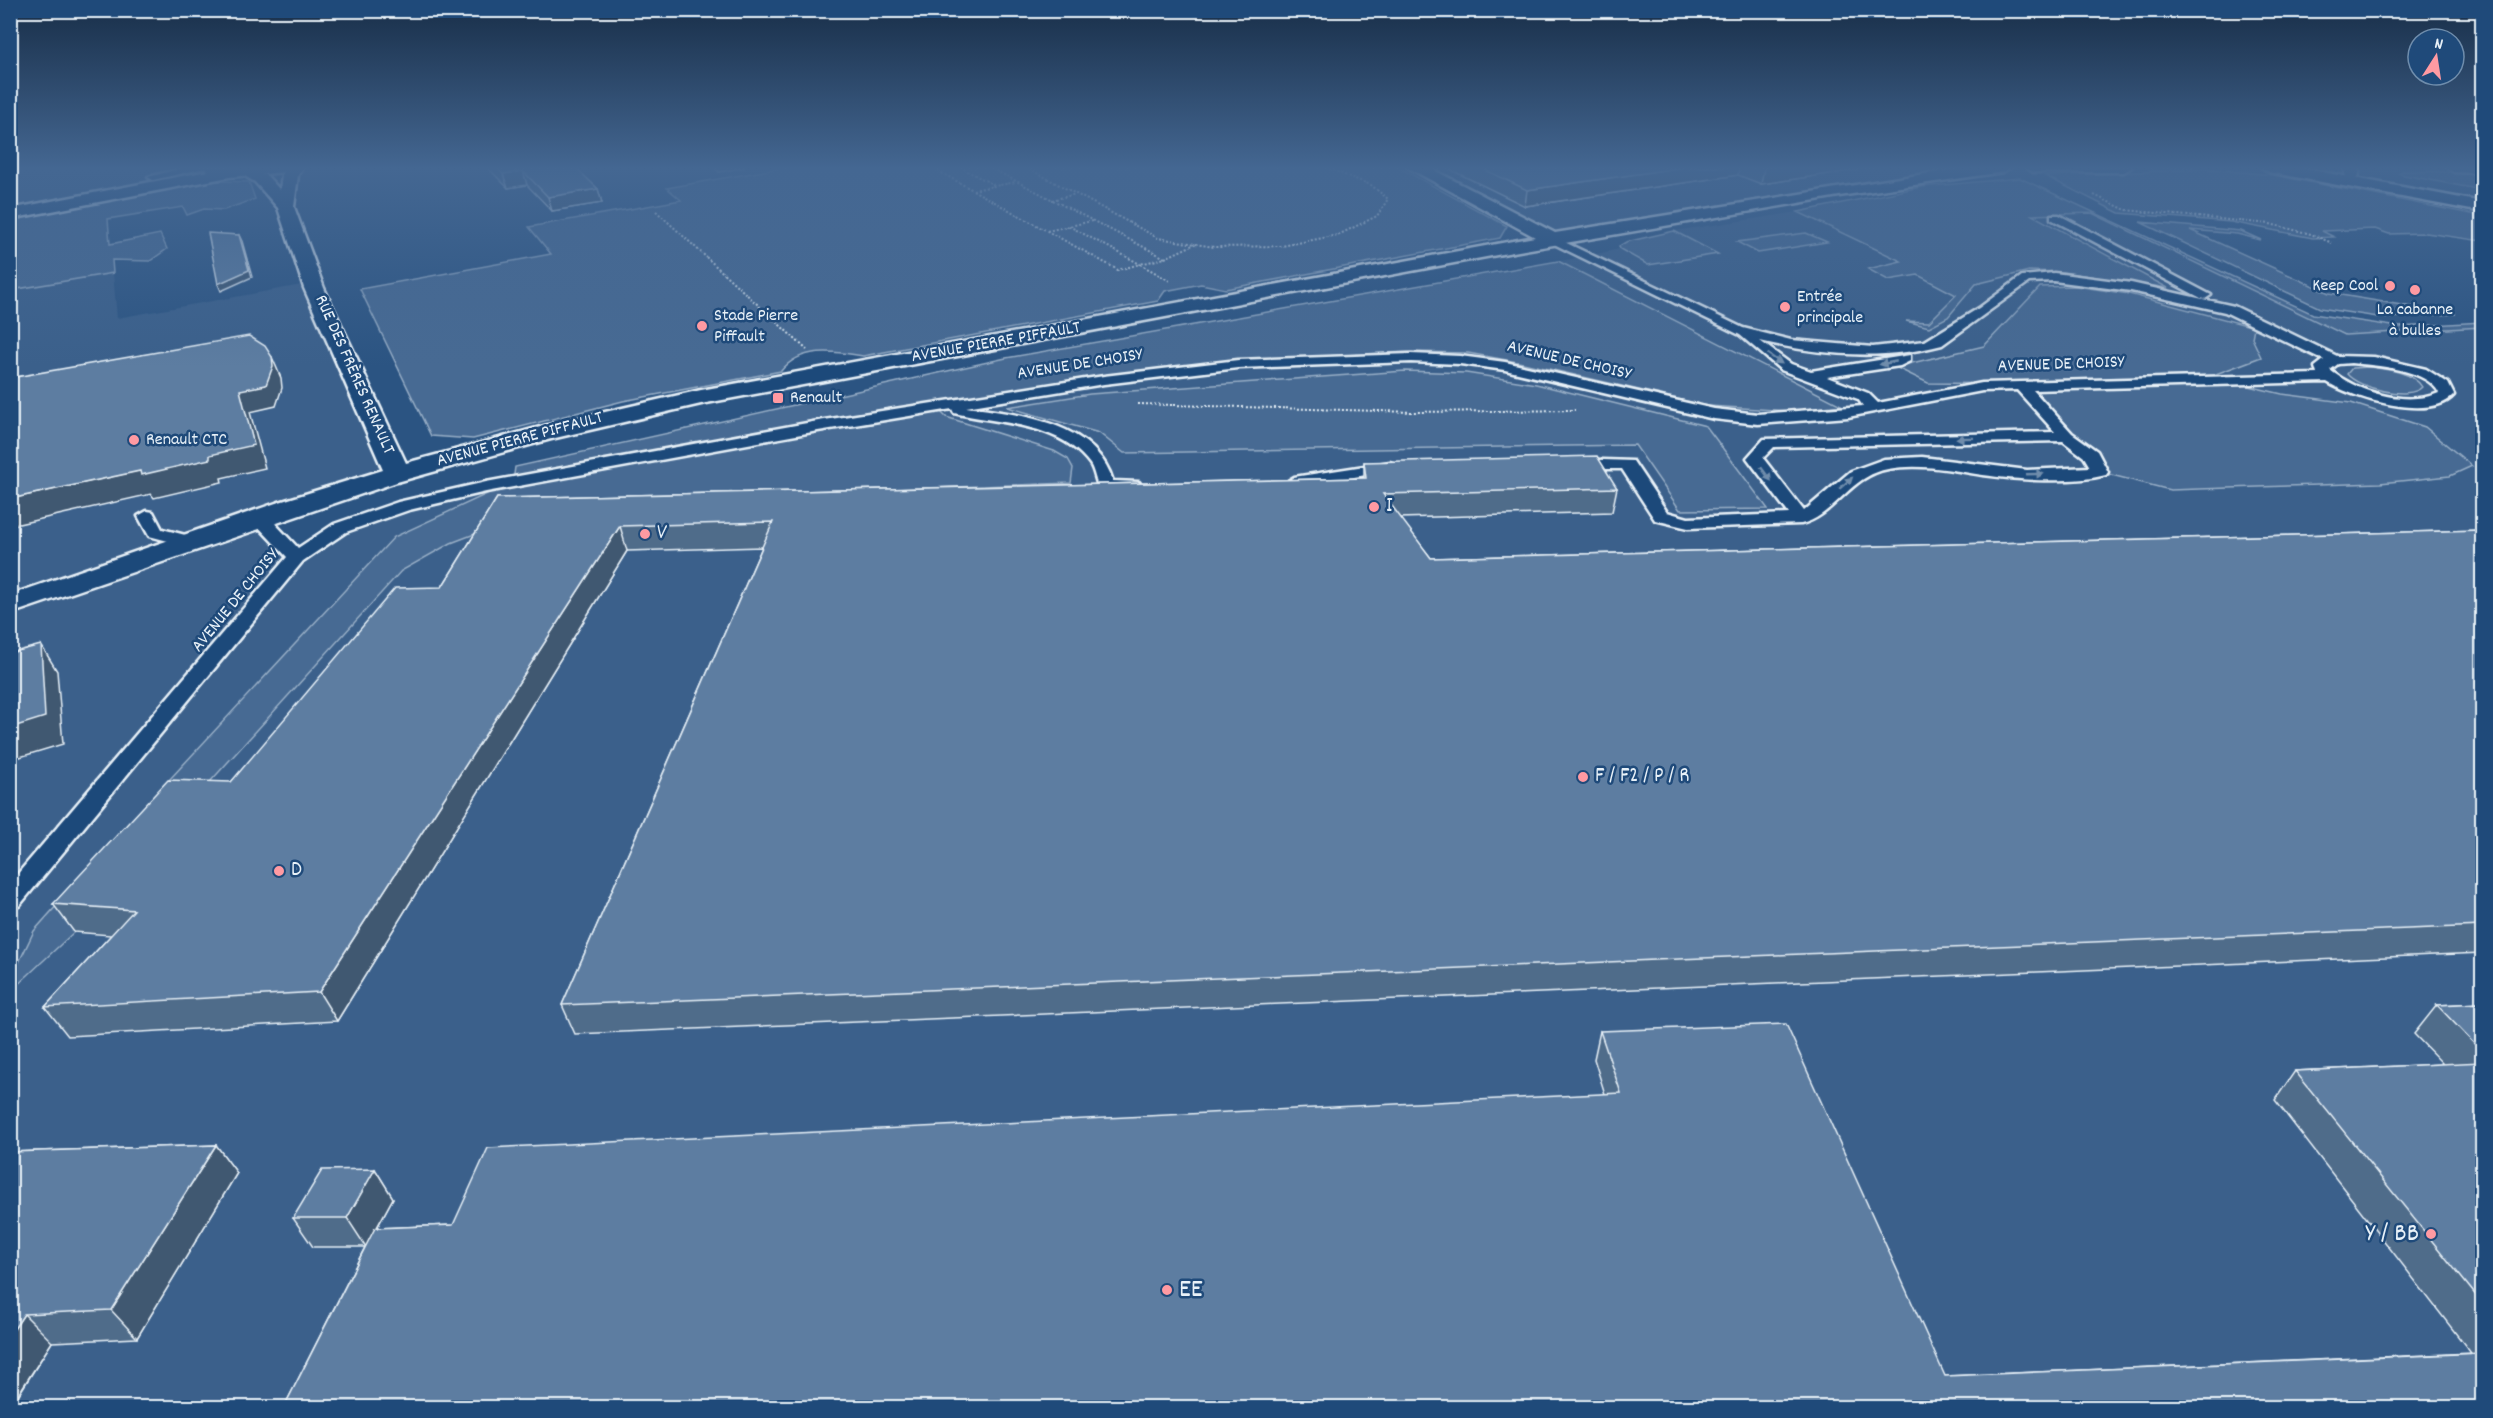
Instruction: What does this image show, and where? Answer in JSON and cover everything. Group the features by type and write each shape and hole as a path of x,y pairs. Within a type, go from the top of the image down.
{"street":[{"name":"RUE DES FRÈRES RENAULT","path":"295,233 314,288 398,474"},
{"path":"1541,233 1554,240"},
{"name":"AVENUE PIERRE PIFFAULT","path":"10,605 260,518 398,474 601,418 832,373 1591,233"}],"lane":[{"path":"2086,233 2335,360 2369,360 2409,368 2439,382 2446,389 2447,395 2427,402 2392,400 2355,390 2328,378 2322,367 2335,360"},
{"path":"1554,240 1738,331 1771,357 1818,380 1863,396 1871,402 1870,408"},
{"path":"1818,380 1814,375 1895,363 1937,342 1984,311 2023,280 2031,278 2097,281 2234,310"},
{"path":"1738,331 1781,342 1837,350 1873,351 1916,347 1937,342"},
{"path":"1781,342 1835,371"},
{"name":"AVENUE DE CHOISY","path":"10,900 297,557 340,528 404,506 605,464 1104,380 1238,364 1411,358 1460,360 1504,366 1731,416 1789,418 1870,408 1982,387 2328,378"},
{"path":"1553,465 1628,464 1661,516 1688,523 1801,519 1815,513 1847,480 1878,466 1943,464 2023,474 2100,472 2091,454 2067,436 2020,385"},
{"path":"943,407 1013,418 1061,435 1092,452 1105,475 1106,486 1146,485"},
{"path":"1801,519 1755,458 1770,442 2067,436"},
{"path":"1272,483 1306,482 1382,467 1405,467"},
{"path":"147,516 155,532 191,542"},
{"path":"260,518 297,557"}],"path":[{"path":"680,233 832,373"},
{"path":"1051,233 1118,270 1165,258 1196,244"},
{"path":"1082,233 1210,303"},
{"path":"1117,233 1165,258"},
{"path":"1149,233 1158,238 1214,247 1282,246 1342,233"},
{"path":"2308,233 2332,243"},
{"path":"1129,404 1277,406 1414,412 1586,410"}],"shaded area":[{"path":"11,233 109,233 110,244 160,234 167,249 150,261 112,260 113,273 11,290"},
{"name":"Stade Pierre Piffault","path":"534,233 1503,233 1500,238 1226,289 1201,284 1165,291 1158,301 863,356 830,352 808,354 798,357 781,371 623,401 473,439 431,436 360,289 551,254"},
{"path":"1541,233 1596,233 1554,240"},
{"path":"1665,233 2134,233 2345,335 2482,327 2482,1407 11,1408 11,290 113,273 117,318 313,283 398,474 260,518 297,557 340,528 513,482 515,467 1006,358 1588,256 1619,249 1619,246 1626,242"},
{"path":"1665,233 1678,233 1718,254 1648,265 1620,249 1619,246 1626,242"},
{"path":"1806,233 1827,242 1758,253 1737,242"},
{"path":"1843,233 2066,233 2168,288 2063,272 2029,271 1976,284 1948,317 1929,327 1906,321 1929,322 1956,295 1918,275 1888,280 1868,269 1901,261"},
{"path":"2134,233 2139,233 2313,314 2399,327 2482,322 2482,327 2345,335"},
{"path":"2163,233 2197,233 2329,293 2456,314 2384,318 2320,308"},
{"path":"2227,233 2246,233 2261,240"},
{"path":"2288,233 2326,233 2334,237 2313,238"},
{"path":"2427,233 2482,233 2482,241"},
{"path":"1558,261 1841,405 1790,411 1708,406 1523,363 1468,353 1409,352 1236,360 1082,379 935,406 946,417 1054,451 1068,459 1073,468 1071,483 809,492 506,522 451,543 401,571 74,932 11,991 10,981 34,931 157,793 394,537 513,482 515,467 1006,358"},
{"path":"2076,286 2129,294 2254,327 2252,338 2261,357 2216,374 2219,379 2282,394 2351,403 2425,427 2472,466 2450,476 2380,483 2170,490 2100,472 2019,384 1928,383 1895,367 1984,346 2040,287"},
{"path":"2370,367 2406,375 2422,387 2406,393 2395,393 2372,388 2347,374 2352,368"},
{"path":"1405,371 1466,373 1536,384 1706,426 1768,509 1680,510 1635,445 1124,453 1099,433 1007,407 1090,394"}],"building":[{"path":"208,233 239,235 249,270 218,284"},
{"name":"Renault CTC","path":"249,336 265,346 272,357 273,366 266,385 240,390 254,445 210,455 210,459 141,475 140,471 10,499 10,378"},
{"name":"F / F2 / P / R","path":"1597,456 1617,488 1383,494 1431,558 2482,530 2482,926 562,1005 773,522 620,526 319,992 45,1007 134,910 53,904 168,780 231,782 395,588 442,587 497,498 1366,478 1364,462"},
{"path":"41,645 45,717 10,728 10,653"},
{"path":"2482,1003 2482,1052 2437,1005"},
{"name":"EE","path":"1786,1024 1945,1376 2482,1353 2482,1407 284,1407 375,1228 453,1225 488,1148 1621,1093 1600,1031"},
{"path":"2482,1062 2482,1303 2295,1071"},
{"path":"216,1145 111,1310 24,1314 10,1335 10,1152"},
{"path":"375,1169 347,1218 293,1218 322,1170"}],"place":[{"name":"Keep Cool","path":"2390,286"},
{"name":"La cabanne à bulles","path":"2415,290"},
{"name":"Entrée principale","path":"1785,307"},
{"name":"Stade Pierre Piffault","path":"702,326"},
{"name":"Renault","path":"778,398"},
{"name":"Renault CTC","path":"134,440"},
{"name":"I","path":"1374,507"},
{"name":"V","path":"645,534"},
{"name":"F / F2 / P / R","path":"1583,777"},
{"name":"D","path":"279,871"},
{"name":"Y / BB","path":"2431,1234"},
{"name":"EE","path":"1167,1290"}]}
